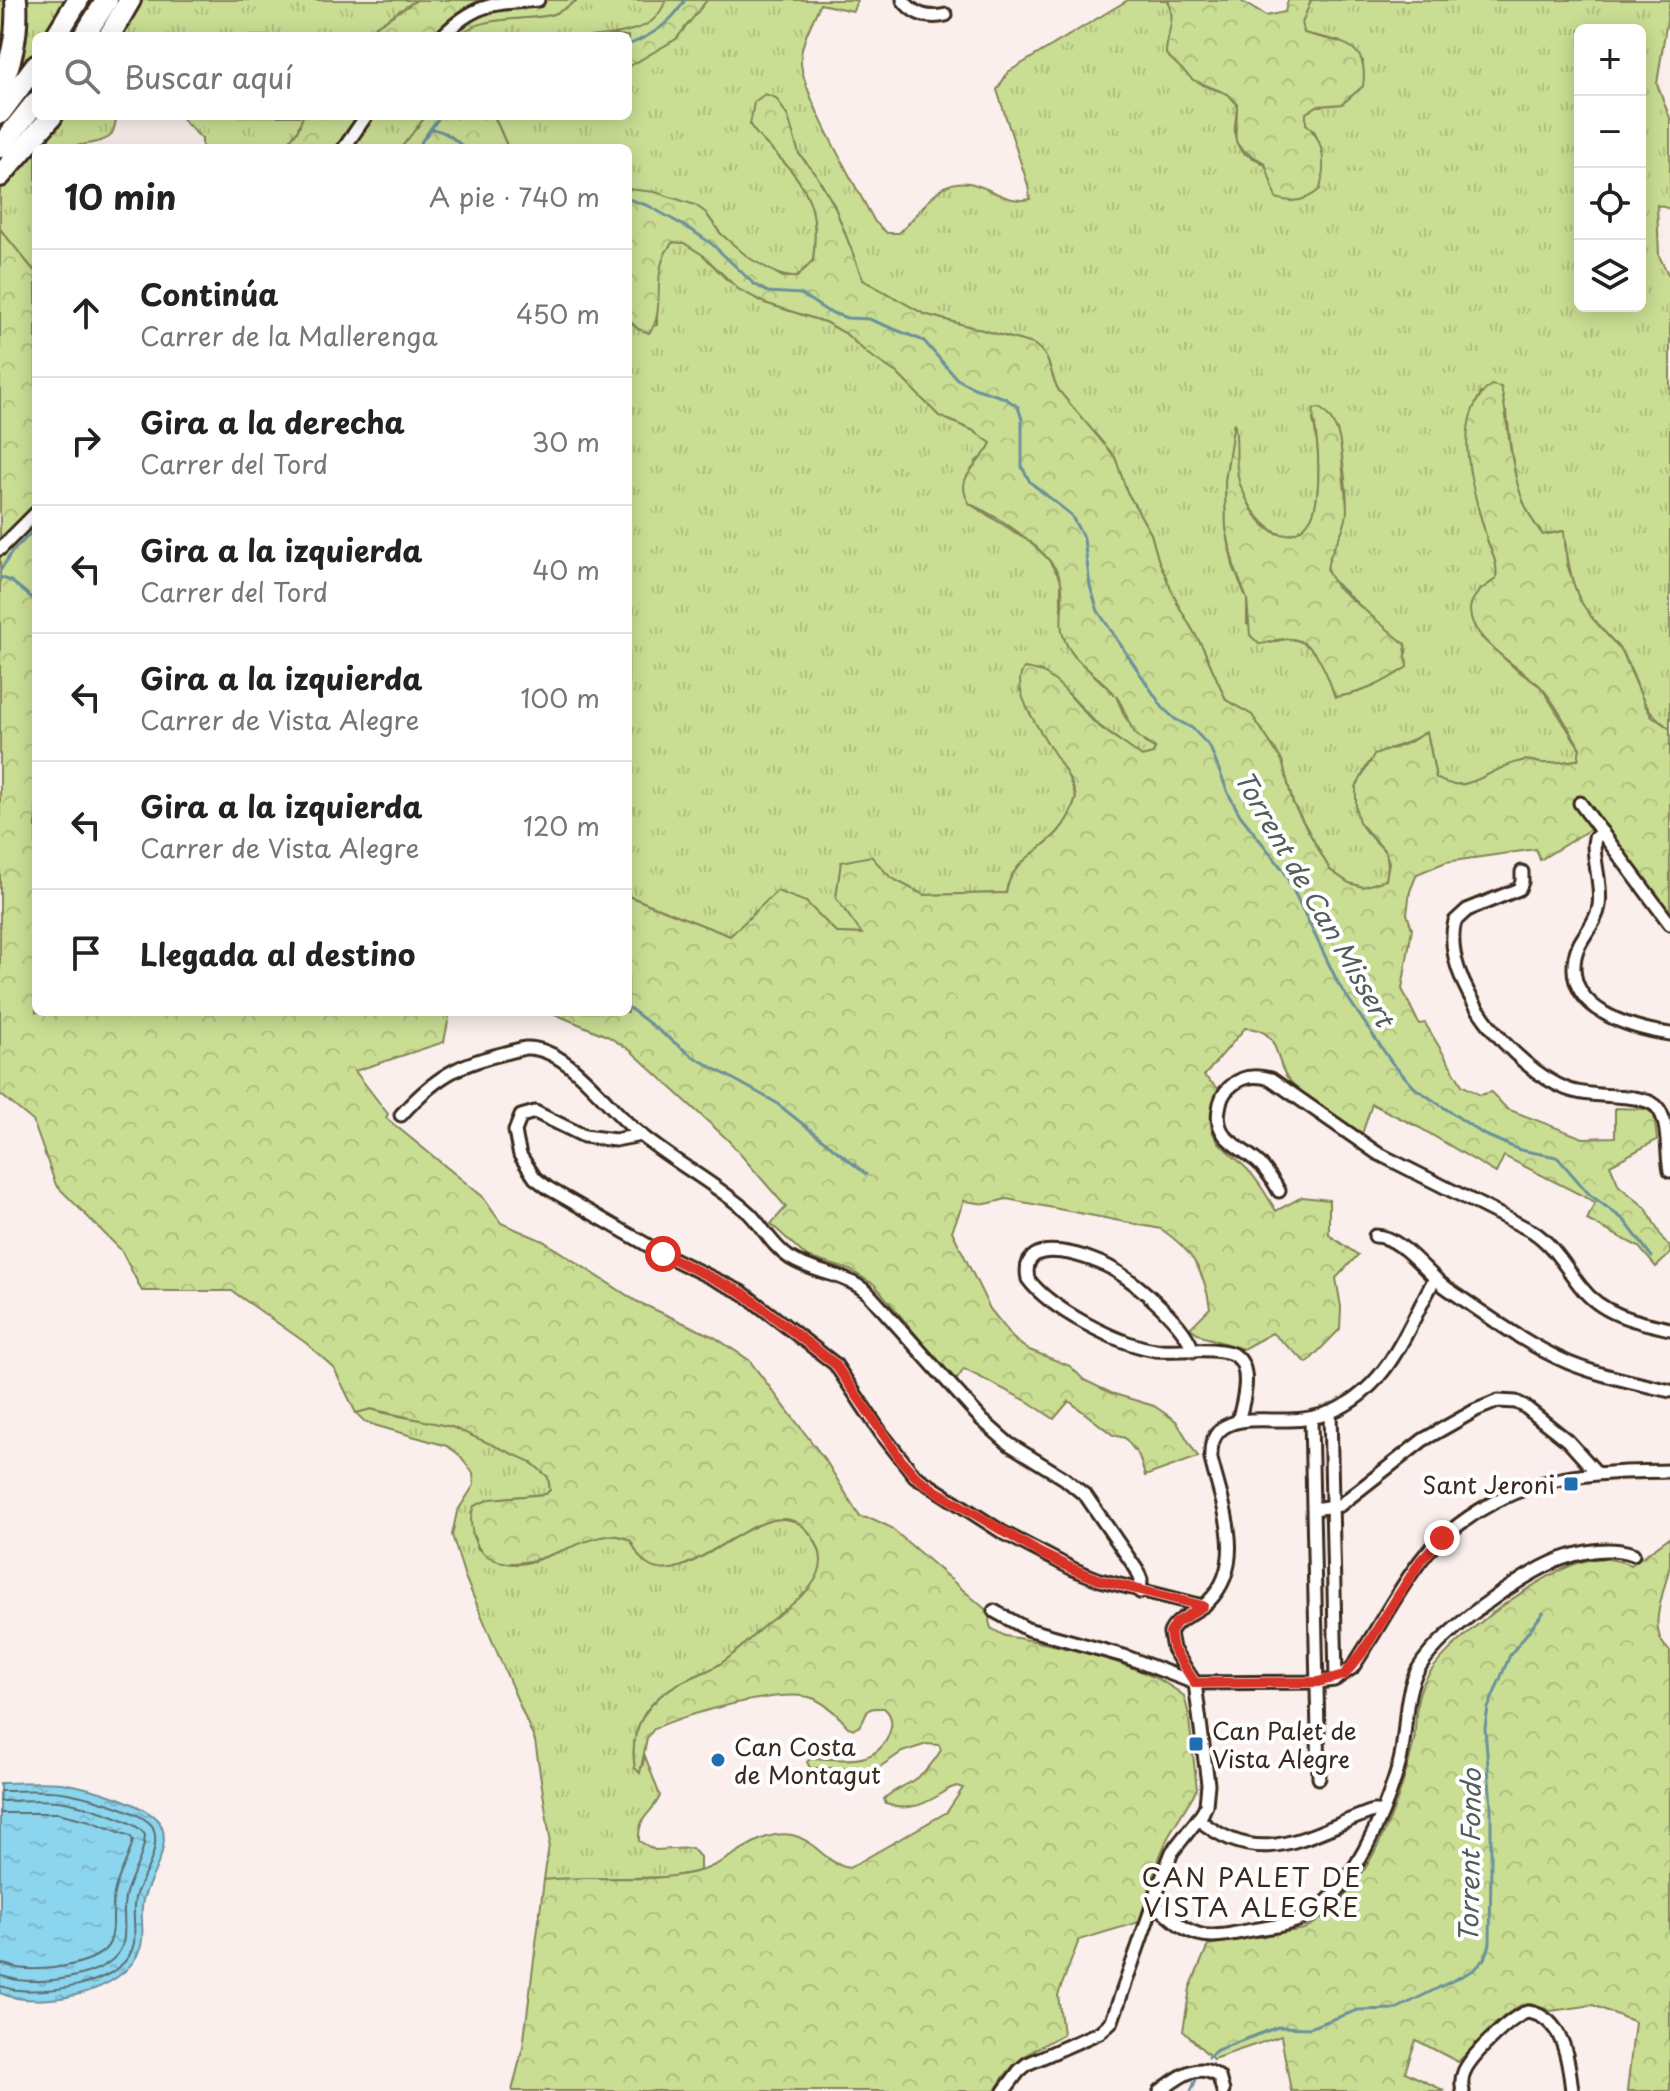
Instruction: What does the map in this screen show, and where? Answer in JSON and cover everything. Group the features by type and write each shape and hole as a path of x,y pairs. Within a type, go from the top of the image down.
{"highway":[{"path":"0,87 11,58 16,32 16,0"},
{"path":"58,32 78,0"},
{"path":"87,32 107,0"},
{"path":"112,32 129,5"},
{"path":"0,113 32,70"},
{"path":"0,147 32,107"},
{"path":"0,176 49,120"}],"street":[{"path":"446,32 484,6 498,2 538,0"},
{"path":"903,0 926,17 946,15"},
{"path":"347,144 363,120"},
{"path":"0,549 32,517"},
{"path":"1580,803 1670,924"},
{"path":"1602,832 1595,838 1594,844 1599,907 1576,953 1579,986 1595,1005 1619,1023 1670,1034"},
{"path":"1522,872 1519,889 1467,910 1455,921 1454,951 1474,1004 1510,1050 1555,1084 1593,1097 1641,1098 1655,1105 1665,1129 1670,1171"},
{"path":"401,1115 426,1089 449,1072 474,1062 536,1048 555,1055 641,1135 739,1205 792,1259 847,1279 868,1293 982,1420 1009,1444 1064,1478 1086,1496 1137,1570 1140,1592"},
{"path":"1279,1191 1261,1166 1227,1140 1219,1127 1221,1100 1231,1086 1244,1077 1271,1079 1377,1153 1542,1237 1589,1297 1608,1310 1670,1329"},
{"path":"641,1135 615,1140 584,1136 535,1112 521,1116 515,1131 520,1155 527,1167 548,1188 663,1254 743,1293 835,1364 881,1433 915,1476 1040,1553 1100,1580 1203,1606"},
{"path":"1375,1236 1385,1236 1422,1264 1434,1280 1518,1336 1587,1370 1670,1391"},
{"path":"1193,1351 1184,1333 1138,1287 1099,1261 1067,1252 1033,1256 1029,1261 1026,1273 1033,1286 1051,1301 1093,1326 1137,1346 1234,1355 1240,1361 1245,1378 1238,1421"},
{"path":"1004,2091 1027,2064 1086,2040 1112,2021 1172,1852 1206,1805 1208,1784 1195,1683 1173,1649 1170,1633 1176,1623 1203,1606 1222,1582 1229,1545 1226,1515 1210,1449 1215,1435 1238,1421 1311,1418 1330,1412 1361,1395 1394,1359 1434,1280"},
{"path":"1314,1509 1332,1508 1358,1492 1423,1440 1498,1401 1516,1402 1524,1406 1575,1448 1596,1472"},
{"path":"1330,1412 1336,1679"},
{"path":"1311,1418 1319,1778"},
{"path":"994,1611 1027,1629 1124,1656 1195,1683 1316,1682 1336,1679 1352,1668 1421,1560 1442,1538 1477,1511 1533,1485 1596,1472 1670,1471"},
{"path":"1153,1904 1166,1911 1180,1927 1201,1935 1240,1932 1299,1920 1317,1910 1351,1873 1366,1848 1400,1761 1413,1680 1433,1650 1493,1599 1551,1564 1592,1551 1620,1549 1633,1554"},
{"path":"1198,1819 1226,1839 1266,1848 1373,1811 1382,1811"},
{"path":"1463,2091 1462,2076 1468,2064 1515,2017 1528,2012 1543,2018 1561,2038 1572,2091"},
{"path":"1160,2091 1194,2069 1205,2069 1219,2077 1223,2091"}],"green space":[{"path":"0,0 416,0 367,32 32,32 32,120 116,120 112,133 98,142 32,144 32,268 0,229"},
{"path":"417,0 578,0 554,14 490,22 464,32 367,32"},
{"path":"578,0 666,0 653,21 625,32 464,32 490,22 539,17 561,11"},
{"path":"666,0 707,0 676,39 632,65 632,32 624,32 650,22"},
{"path":"707,0 857,0 853,11 820,4 803,44 802,71 830,139 875,222 887,233 899,233 939,190 956,183 977,185 1007,198 1030,199 997,90 1008,72 1128,0 1168,0 1173,20 1166,54 1203,85 1228,94 1237,104 1237,143 1245,154 1266,167 1272,185 1323,153 1315,132 1306,124 1306,113 1317,106 1342,104 1363,86 1363,61 1338,41 1304,33 1302,23 1311,0 1670,0 1657,84 1670,118 1670,209 1657,205 1659,256 1670,278 1670,729 1645,704 1622,652 1584,608 1572,576 1563,531 1543,535 1525,507 1516,477 1507,413 1481,393 1469,426 1469,462 1497,572 1496,579 1478,592 1481,637 1518,671 1541,687 1580,749 1578,760 1545,763 1525,760 1470,783 1459,784 1436,778 1427,732 1386,751 1372,759 1364,772 1357,800 1357,816 1365,831 1385,852 1388,868 1386,880 1363,887 1349,883 1330,870 1293,803 1282,761 1252,715 1226,700 1203,648 1178,605 1151,534 1127,492 1115,458 1059,391 1044,354 1033,344 924,314 863,280 834,205 815,173 799,154 788,117 776,98 750,125 791,170 811,204 815,230 813,260 797,277 766,269 746,256 699,209 669,197 632,190 632,144 506,144 496,120 632,120 632,65 676,39","holes":["1313,420 1337,430 1347,504 1328,560 1329,577 1405,644 1407,667 1373,686 1335,697 1327,673 1315,652 1307,645 1285,639 1271,643 1247,624 1247,599 1233,566 1226,528 1225,481 1234,424 1238,479 1247,501 1273,530 1284,535 1294,534 1305,527 1315,506 1318,460"]},
{"path":"1168,0 1239,0 1266,16 1285,12 1288,0 1311,0 1302,23 1304,33 1339,42 1356,52 1362,60 1363,86 1342,104 1317,106 1306,113 1306,124 1317,138 1323,162 1320,189 1315,193 1294,201 1276,198 1265,163 1243,150 1236,141 1237,104 1228,94 1193,80 1166,54 1171,20"},
{"path":"765,94 776,98 788,117 799,154 815,173 834,205 863,280 924,314 1033,344 1044,354 1059,391 1115,457 1127,492 1151,534 1178,605 1203,648 1226,700 1252,715 1282,761 1293,804 1330,870 1349,883 1363,887 1386,880 1389,862 1385,851 1359,822 1356,810 1356,787 1374,755 1408,743 1427,732 1436,778 1459,784 1470,783 1522,761 1545,763 1578,760 1580,748 1545,692 1490,646 1472,620 1470,607 1477,594 1496,579 1497,572 1475,496 1467,435 1478,399 1491,385 1501,387 1513,464 1523,501 1543,535 1564,531 1567,565 1579,599 1623,653 1652,716 1670,729 1670,912 1602,822 1540,860 1536,849 1446,862 1417,874 1410,891 1407,914 1412,929 1402,989 1419,1024 1425,1023 1462,1085 1480,1095 1491,1092 1507,1109 1583,1138 1615,1137 1615,1108 1647,1109 1654,1115 1657,1140 1610,1165 1619,1186 1646,1208 1670,1247 1670,1254 1656,1267 1639,1247 1587,1220 1595,1202 1504,1156 1496,1173 1372,1104 1362,1134 1290,1081 1272,1040 1266,1034 1245,1028 1204,1076 1220,1090 1211,1118 1214,1136 1247,1169 1276,1211 1302,1197 1329,1200 1329,1235 1358,1255 1336,1278 1341,1307 1340,1329 1307,1363 1272,1333 1243,1349 1204,1337 1190,1328 1210,1308 1204,1283 1188,1253 1161,1229 1007,1199 986,1204 964,1201 952,1231 990,1309 1015,1340 1027,1349 1070,1366 1084,1380 1111,1393 1154,1406 1176,1421 1198,1457 1145,1476 1139,1456 1125,1438 1113,1435 1069,1401 1054,1419 1027,1401 964,1369 955,1382 875,1285 850,1270 807,1257 771,1224 786,1207 728,1140 630,1050 607,1036 560,1016 632,1016 632,898 730,936 777,891 806,902 837,933 862,934 836,898 841,862 871,856 891,878 924,895 1006,893 1020,865 1061,828 1076,798 1063,767 1030,714 1020,681 1024,668 1036,670 1055,681 1096,724 1142,757 1153,754 1155,748 1137,736 1116,696 1076,658 1066,643 1062,628 1061,582 1048,559 1009,526 970,504 965,494 966,478 991,443 972,430 939,416 897,373 868,354 845,333 825,322 765,303 738,289 703,255 684,243 673,242 661,265 657,313 649,333 632,323 632,189 655,192 695,205 705,212 720,233 749,258 783,277 797,277 813,261 815,230 811,205 791,170 750,125 754,102"},
{"path":"183,120 302,120 287,144 202,144 202,139"},
{"path":"302,120 371,120 355,144 287,144"},
{"path":"371,120 423,120 404,144 355,144"},
{"path":"423,120 496,120 506,144 404,144"},
{"path":"0,229 32,268 32,1016 449,1016 444,1042 355,1071 388,1114 386,1118 482,1196 501,1223 543,1241 636,1301 714,1337 749,1360 826,1461 860,1517 890,1527 991,1614 991,1628 1005,1636 1123,1664 1184,1696 1197,1789 1170,1833 1139,1922 1079,1940 1058,1995 1063,2034 1016,2063 995,2091 512,2091 523,2047 544,1880 684,1874 714,1866 757,1841 780,1834 800,1837 833,1862 849,1868 947,1812 963,1788 951,1788 912,1807 886,1804 886,1797 931,1765 941,1750 939,1745 927,1744 902,1752 878,1768 810,1768 807,1762 811,1758 857,1759 877,1751 885,1743 891,1721 884,1708 872,1708 860,1726 854,1729 820,1702 801,1696 734,1704 687,1716 654,1729 647,1738 640,1773 635,1768 634,1754 638,1728 643,1716 660,1696 728,1658 794,1603 813,1583 821,1560 818,1547 802,1525 782,1519 760,1524 689,1563 667,1569 648,1565 631,1541 617,1536 584,1542 528,1561 510,1563 493,1559 480,1550 474,1538 471,1520 474,1506 490,1499 546,1494 550,1490 548,1477 531,1462 452,1427 371,1409 356,1413 334,1368 306,1343 232,1291 142,1291 121,1250 56,1185 33,1121 0,1094"},
{"path":"673,242 684,243 703,255 727,280 765,303 825,322 845,333 868,354 897,373 939,416 972,430 991,443 986,454 976,461 970,504 1031,542 1048,559 1061,580 1061,609 1074,656 1116,696 1125,717 1145,743 1155,748 1153,754 1142,757 1097,724 1070,695 1039,671 1020,690 1048,744 1065,767 1076,798 1061,828 1013,873 1006,893 924,895 891,878 841,863 836,898 863,934 837,933 806,902 730,936 632,898 632,323 638,329 657,325 657,292 662,260"},
{"path":"1320,408 1328,415 1337,432 1347,505 1344,526 1327,571 1336,586 1405,644 1407,667 1373,686 1335,697 1318,658 1304,644 1284,639 1259,644 1250,635 1247,599 1234,566 1226,528 1225,481 1234,422 1239,481 1258,518 1273,532 1281,534 1296,532 1308,522 1318,489 1318,451 1313,415 1314,409"},
{"path":"371,1409 447,1425 478,1436 510,1450 548,1477 550,1490 546,1494 501,1498 472,1534 478,1549 506,1563 520,1564 604,1536 618,1536 631,1541 649,1565 668,1569 690,1563 760,1524 782,1519 802,1525 818,1547 820,1572 795,1603 723,1662 660,1696 638,1727 635,1768 642,1767 645,1756 660,1796 643,1820 639,1841 655,1850 692,1848 700,1857 700,1871 669,1877 544,1880 550,1838 535,1741 465,1577 452,1535 457,1512 474,1485 473,1473 447,1446 374,1425 356,1413"},
{"path":"1670,1537 1670,1564 1659,1610 1658,1633 1670,1651 1670,2091 1627,2091 1635,2022 1593,2005 1551,2011 1531,2004 1521,2005 1504,2016 1458,2062 1416,2040 1405,2072 1445,2091 1291,2091 1281,2036 1213,2059 1183,2031 1190,1988 1208,1945 1304,1929 1326,1915 1345,1896 1362,1874 1388,1823 1413,1745 1420,1691 1444,1655 1488,1616 1560,1571 1599,1559 1631,1565"}],"water":[{"path":"0,1783 61,1783 86,1788 135,1805 158,1821 163,1830 163,1848 143,1900 140,1949 131,1965 99,1987 79,1994 36,2000 0,1993"}],"waterway":[{"path":"632,43 661,27 685,0"},
{"name":"Torrent de Can Missert","path":"420,144 437,120"},
{"name":"Torrent de Can Missert","path":"430,129 448,135 459,144"},
{"name":"Torrent de Can Missert","path":"632,200 649,206 693,231 712,244 754,284 768,292 801,294 827,311 847,318 869,319 924,341 957,379 1005,398 1018,407 1022,419 1022,467 1030,482 1071,515 1084,539 1090,586 1098,611 1163,708 1192,728 1210,747 1240,815 1284,871 1339,985 1392,1063 1415,1088 1483,1134 1520,1150 1557,1157 1589,1194 1624,1220 1652,1257"},
{"path":"0,571 12,552 32,532"},
{"path":"0,577 11,581 32,598"},
{"path":"632,1010 692,1056 775,1102 866,1174"},
{"name":"Torrent Fondo","path":"1208,2057 1217,2050 1278,2027 1309,2028 1358,2010 1396,2009 1474,1970 1485,1959 1490,1944 1491,1863 1491,1805 1485,1728 1488,1708 1510,1655 1543,1613"},
{"name":"Torrent Fondo","path":"1191,2091 1197,2077"}],"place":[{"name":"Sant Jeroni","path":"1571,1484"},
{"name":"Can Palet de Vista Alegre","path":"1196,1744"},
{"name":"Can Costa de Montagut","path":"718,1760"}],"district":[{"name":"CAN PALET DE VISTA ALEGRE","path":"1252,1891"}],"route":[{"path":"663,1254 743,1293 835,1364 901,1460 915,1476 936,1491 1002,1532 1073,1569 1152,1595 1203,1606 1176,1623 1170,1633 1173,1649 1195,1683 1318,1682 1344,1675 1352,1668 1421,1560 1442,1538"}]}
